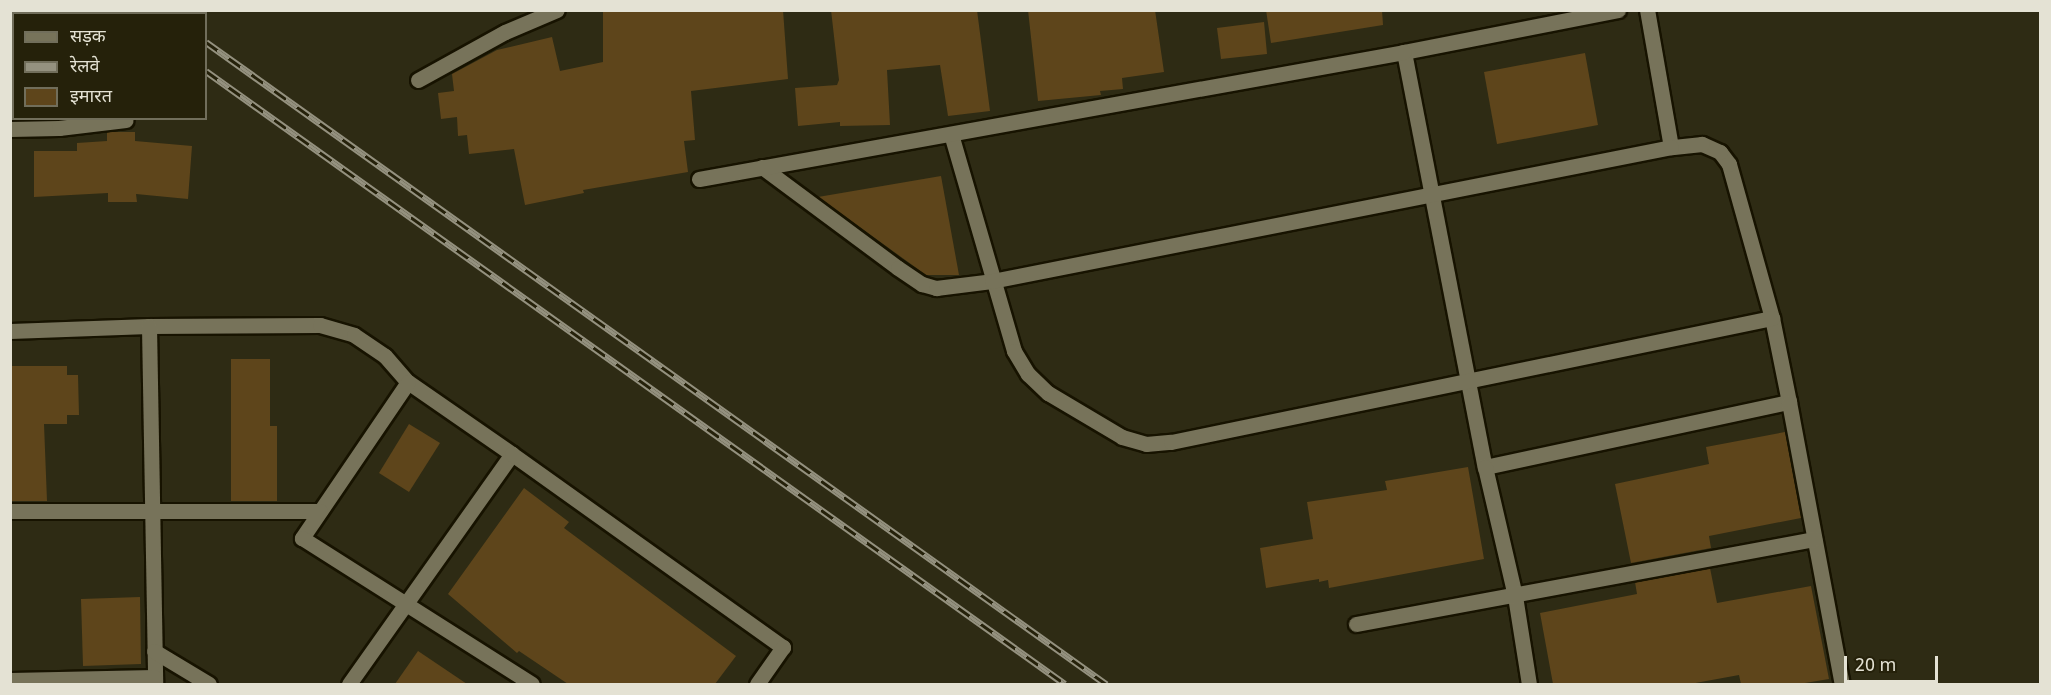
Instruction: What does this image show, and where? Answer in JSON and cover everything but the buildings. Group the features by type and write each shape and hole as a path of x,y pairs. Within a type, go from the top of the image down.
{"street":[{"path":"418,80 505,32 556,10"},
{"path":"699,179 1404,52 1618,10"},
{"path":"1647,10 1671,147"},
{"path":"1404,52 1485,467 1515,596 1529,684"},
{"path":"10,129 59,128 126,120"},
{"path":"951,134 1014,351 1028,374 1048,393 1122,437 1146,444 1468,382 1772,318"},
{"path":"762,167 922,284 936,288 992,281 1431,192 1671,147 1702,144 1720,152 1729,164 1772,318 1790,402 1841,684"},
{"path":"10,331 149,326 320,325 354,335 385,356 408,382 783,647 757,684"},
{"path":"10,680 154,680 149,326"},
{"path":"408,382 302,538 532,684"},
{"path":"1485,467 1790,402"},
{"path":"349,684 512,454"},
{"path":"10,511 152,508 320,511"},
{"path":"1356,624 1814,539"},
{"path":"154,651 209,684"}],"railway":[{"path":"207,43 1106,684"},
{"path":"207,72 1065,684"}]}
